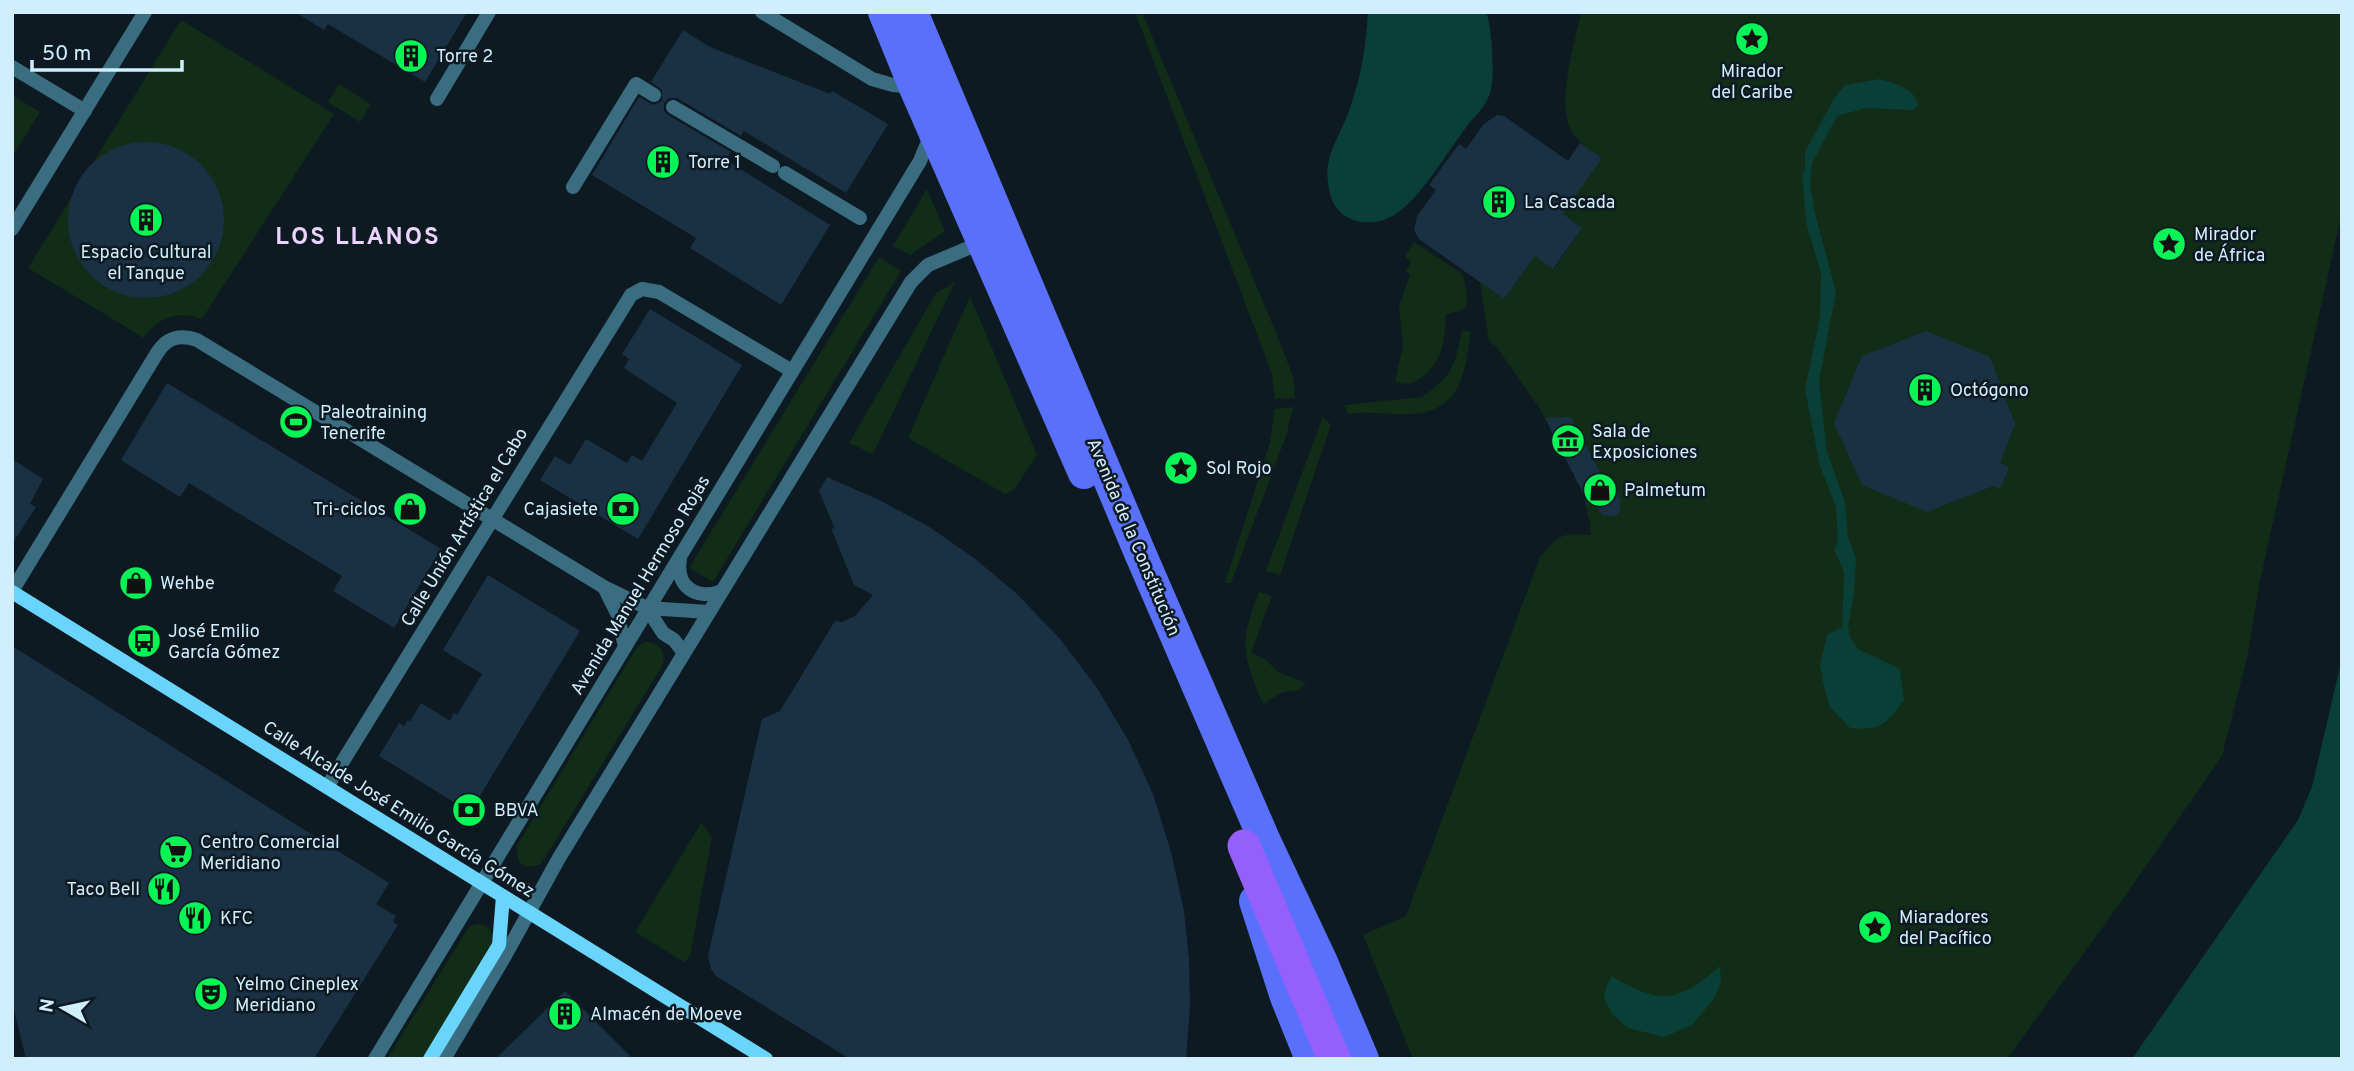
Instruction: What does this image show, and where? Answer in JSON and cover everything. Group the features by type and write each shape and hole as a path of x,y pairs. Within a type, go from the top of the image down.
{"highway":[{"name":"Avenida de la Constitución","path":"1244,846 1334,1059"}],"main road":[{"name":"Avenida de la Constitución","path":"884,12 933,130 994,236 1150,578 1363,1059"},
{"name":"Avenida de la Constitución","path":"912,12 994,236 1128,572 1244,846"},
{"name":"Calle Alcalde José Emilio García Gómez","path":"12,592 766,1059"},
{"path":"1244,846 1266,940 1311,1059"},
{"path":"430,1059 499,945 503,896"}],"street":[{"path":"12,229 145,12"},
{"path":"437,99 489,12"},
{"path":"762,12 872,79 915,88"},
{"path":"12,67 85,111"},
{"path":"573,187 636,84 654,94"},
{"path":"673,107 860,218"},
{"name":"Avenida Manuel Hermoso Rojas","path":"375,1059 920,160 933,130"},
{"path":"444,1059 559,858 911,282 928,265 994,236"},
{"name":"Calle Unión Artística el Cabo","path":"327,787 625,301 636,290 649,288 659,292 792,371"},
{"path":"12,592 161,346 180,336 197,340 604,587 647,608 709,612"},
{"path":"680,557 678,571 684,584 702,594 722,591"},
{"path":"604,587 617,613 625,647"},
{"path":"647,608 663,633 674,640 684,653"}],"shaded area":[{"path":"1135,12 1142,12 1282,347 1293,377 1295,398 1275,399 1272,374"},
{"path":"1368,12 1486,12 1493,67 1487,100 1416,196 1388,218 1359,222 1342,214 1336,206 1331,197 1327,172 1331,152 1357,87"},
{"path":"1581,12 2342,12 2342,212 2260,581 2248,654 2222,756 2121,902 2007,1059 1413,1059 1363,935 1406,916 1540,557 1557,539 1573,534 1591,535 1585,497 1540,409 1496,346 1489,342 1480,282 1504,299 1535,256 1554,269 1582,228 1563,214 1602,158 1576,137 1566,116 1568,71"},
{"path":"181,20 334,114 202,319 185,315 170,317 155,325 144,338 28,268"},
{"path":"1880,79 1909,91 1918,106 1913,110 1866,108 1837,116 1812,163 1810,185 1836,292 1819,381 1827,452 1845,502 1848,537 1856,559 1848,626 1850,637 1858,649 1900,669 1904,701 1882,724 1861,729 1850,728 1830,707 1820,665 1827,635 1842,627 1844,572 1834,549 1838,541 1836,507 1820,466 1805,389 1820,318 1821,273 1806,222 1802,175 1805,172 1805,152 1833,100 1845,85"},
{"path":"339,84 371,104 360,122 328,102"},
{"path":"12,95 40,112 12,157"},
{"path":"927,189 945,231 910,255 893,246"},
{"path":"1414,242 1463,274 1467,296 1466,307 1446,314 1443,345 1433,366 1416,381 1402,383 1395,381 1403,346 1399,305 1410,275 1406,271 1411,262 1405,256"},
{"path":"879,257 901,271 713,582 689,568"},
{"path":"955,282 873,454 849,443 936,293"},
{"path":"970,296 1037,455 1014,490 1005,494 908,438"},
{"path":"1462,330 1471,332 1462,376 1449,399 1439,407 1409,414 1348,414 1344,405 1422,397 1451,369"},
{"path":"1293,407 1287,433 1231,583 1225,583 1270,442 1275,409"},
{"path":"1323,416 1331,425 1280,575 1266,571"},
{"path":"1259,592 1272,596 1251,653 1265,659 1278,672 1306,683 1299,690 1281,693 1263,704 1251,673 1246,649 1248,624"},
{"path":"645,642 655,644 661,649 664,656 662,666 545,858 540,865 527,867 519,862 516,847 631,657 638,646"},
{"path":"2342,658 2342,1059 2132,1059 2298,820 2312,787"},
{"path":"701,823 712,837 690,956 684,962 635,932"},
{"path":"478,924 491,931 492,947 424,1059 387,1059 463,936 470,926"},
{"path":"1720,966 1721,983 1713,1000 1692,1025 1664,1037 1628,1028 1612,1014 1604,998 1612,976 1643,992 1668,996 1692,987"}],"building":[{"name":"Torre 2","path":"295,12 467,12 425,82 328,24 324,30"},
{"path":"683,30 710,47 830,94 832,91 888,124 846,193 744,131 741,136 677,98 669,98 664,103 664,111 668,115 731,152 726,160 830,225 781,305 690,248 696,238 592,175 639,97 653,105 662,101 662,90 651,82"},
{"name":"La Cascada","path":"1497,115 1504,116 1568,161 1580,143 1602,158 1563,214 1582,228 1553,269 1535,256 1504,299 1419,239 1414,230 1417,216 1436,190 1429,185 1459,144 1466,149 1484,124"},
{"name":"Espacio Cultural el Tanque","path":"146,142 176,148 201,165 218,190 224,220 218,250 201,275 176,292 146,298 116,292 91,275 74,250 68,220 74,190 91,165 116,148"},
{"path":"650,309 742,365 638,539 540,480 555,456 570,465 586,439 627,463 632,455 642,461 677,403 624,368 629,359 622,354"},
{"name":"Octógono","path":"1926,331 1990,357 2015,424 2000,463 2009,467 2000,489 1993,486 1927,512 1862,485 1834,423 1862,356"},
{"path":"167,383 441,549 394,628 333,591 342,576 189,483 180,497 121,460"},
{"path":"1571,417 1605,482 1609,481 1621,501 1619,513 1613,517 1602,515 1595,503 1586,505 1585,497 1545,418"},
{"path":"12,459 43,479 30,504 36,507 12,544"},
{"path":"827,477 928,526 974,558 1017,594 1060,639 1097,688 1128,740 1153,794 1171,852 1184,911 1189,960 1190,1006 1186,1059 850,1059 716,976 711,969 708,956 762,719 780,711 835,621 842,622 855,616 873,595 854,585 831,528 835,529 819,491"},
{"path":"488,575 580,631 470,812 379,756 399,723 404,726 408,720 410,722 421,703 450,721 454,713 457,715 482,674 443,650"},
{"name":"Centro Comercial Meridiano","path":"12,646 389,883 376,904 396,916 393,922 398,925 314,1059 26,1059 12,1002"},
{"name":"Almacén de Moeve","path":"565,991 633,1059 495,1059 518,1037"}],"place":[{"name":"Mirador del Caribe","path":"1752,39"},
{"name":"Torre 2","path":"411,56"},
{"name":"Torre 1","path":"663,162"},
{"name":"La Cascada","path":"1499,202"},
{"name":"Espacio Cultural el Tanque","path":"146,220"},
{"name":"Mirador de África","path":"2169,244"},
{"name":"Octógono","path":"1925,390"},
{"name":"Paleotraining Tenerife","path":"296,422"},
{"name":"Sala de Exposiciones","path":"1568,441"},
{"name":"Sol Rojo","path":"1181,468"},
{"name":"Palmetum","path":"1600,490"},
{"name":"Tri-ciclos","path":"410,509"},
{"name":"Cajasiete","path":"623,509"},
{"name":"Wehbe","path":"136,583"},
{"name":"José Emilio García Gómez","path":"144,641"},
{"name":"BBVA","path":"469,810"},
{"name":"Centro Comercial Meridiano","path":"176,852"},
{"name":"Taco Bell","path":"164,889"},
{"name":"KFC","path":"195,918"},
{"name":"Miaradores del Pacífico","path":"1875,927"},
{"name":"Yelmo Cineplex Meridiano","path":"211,994"},
{"name":"Almacén de Moeve","path":"565,1014"}],"district":[{"name":"LOS LLANOS","path":"358,236"}]}
